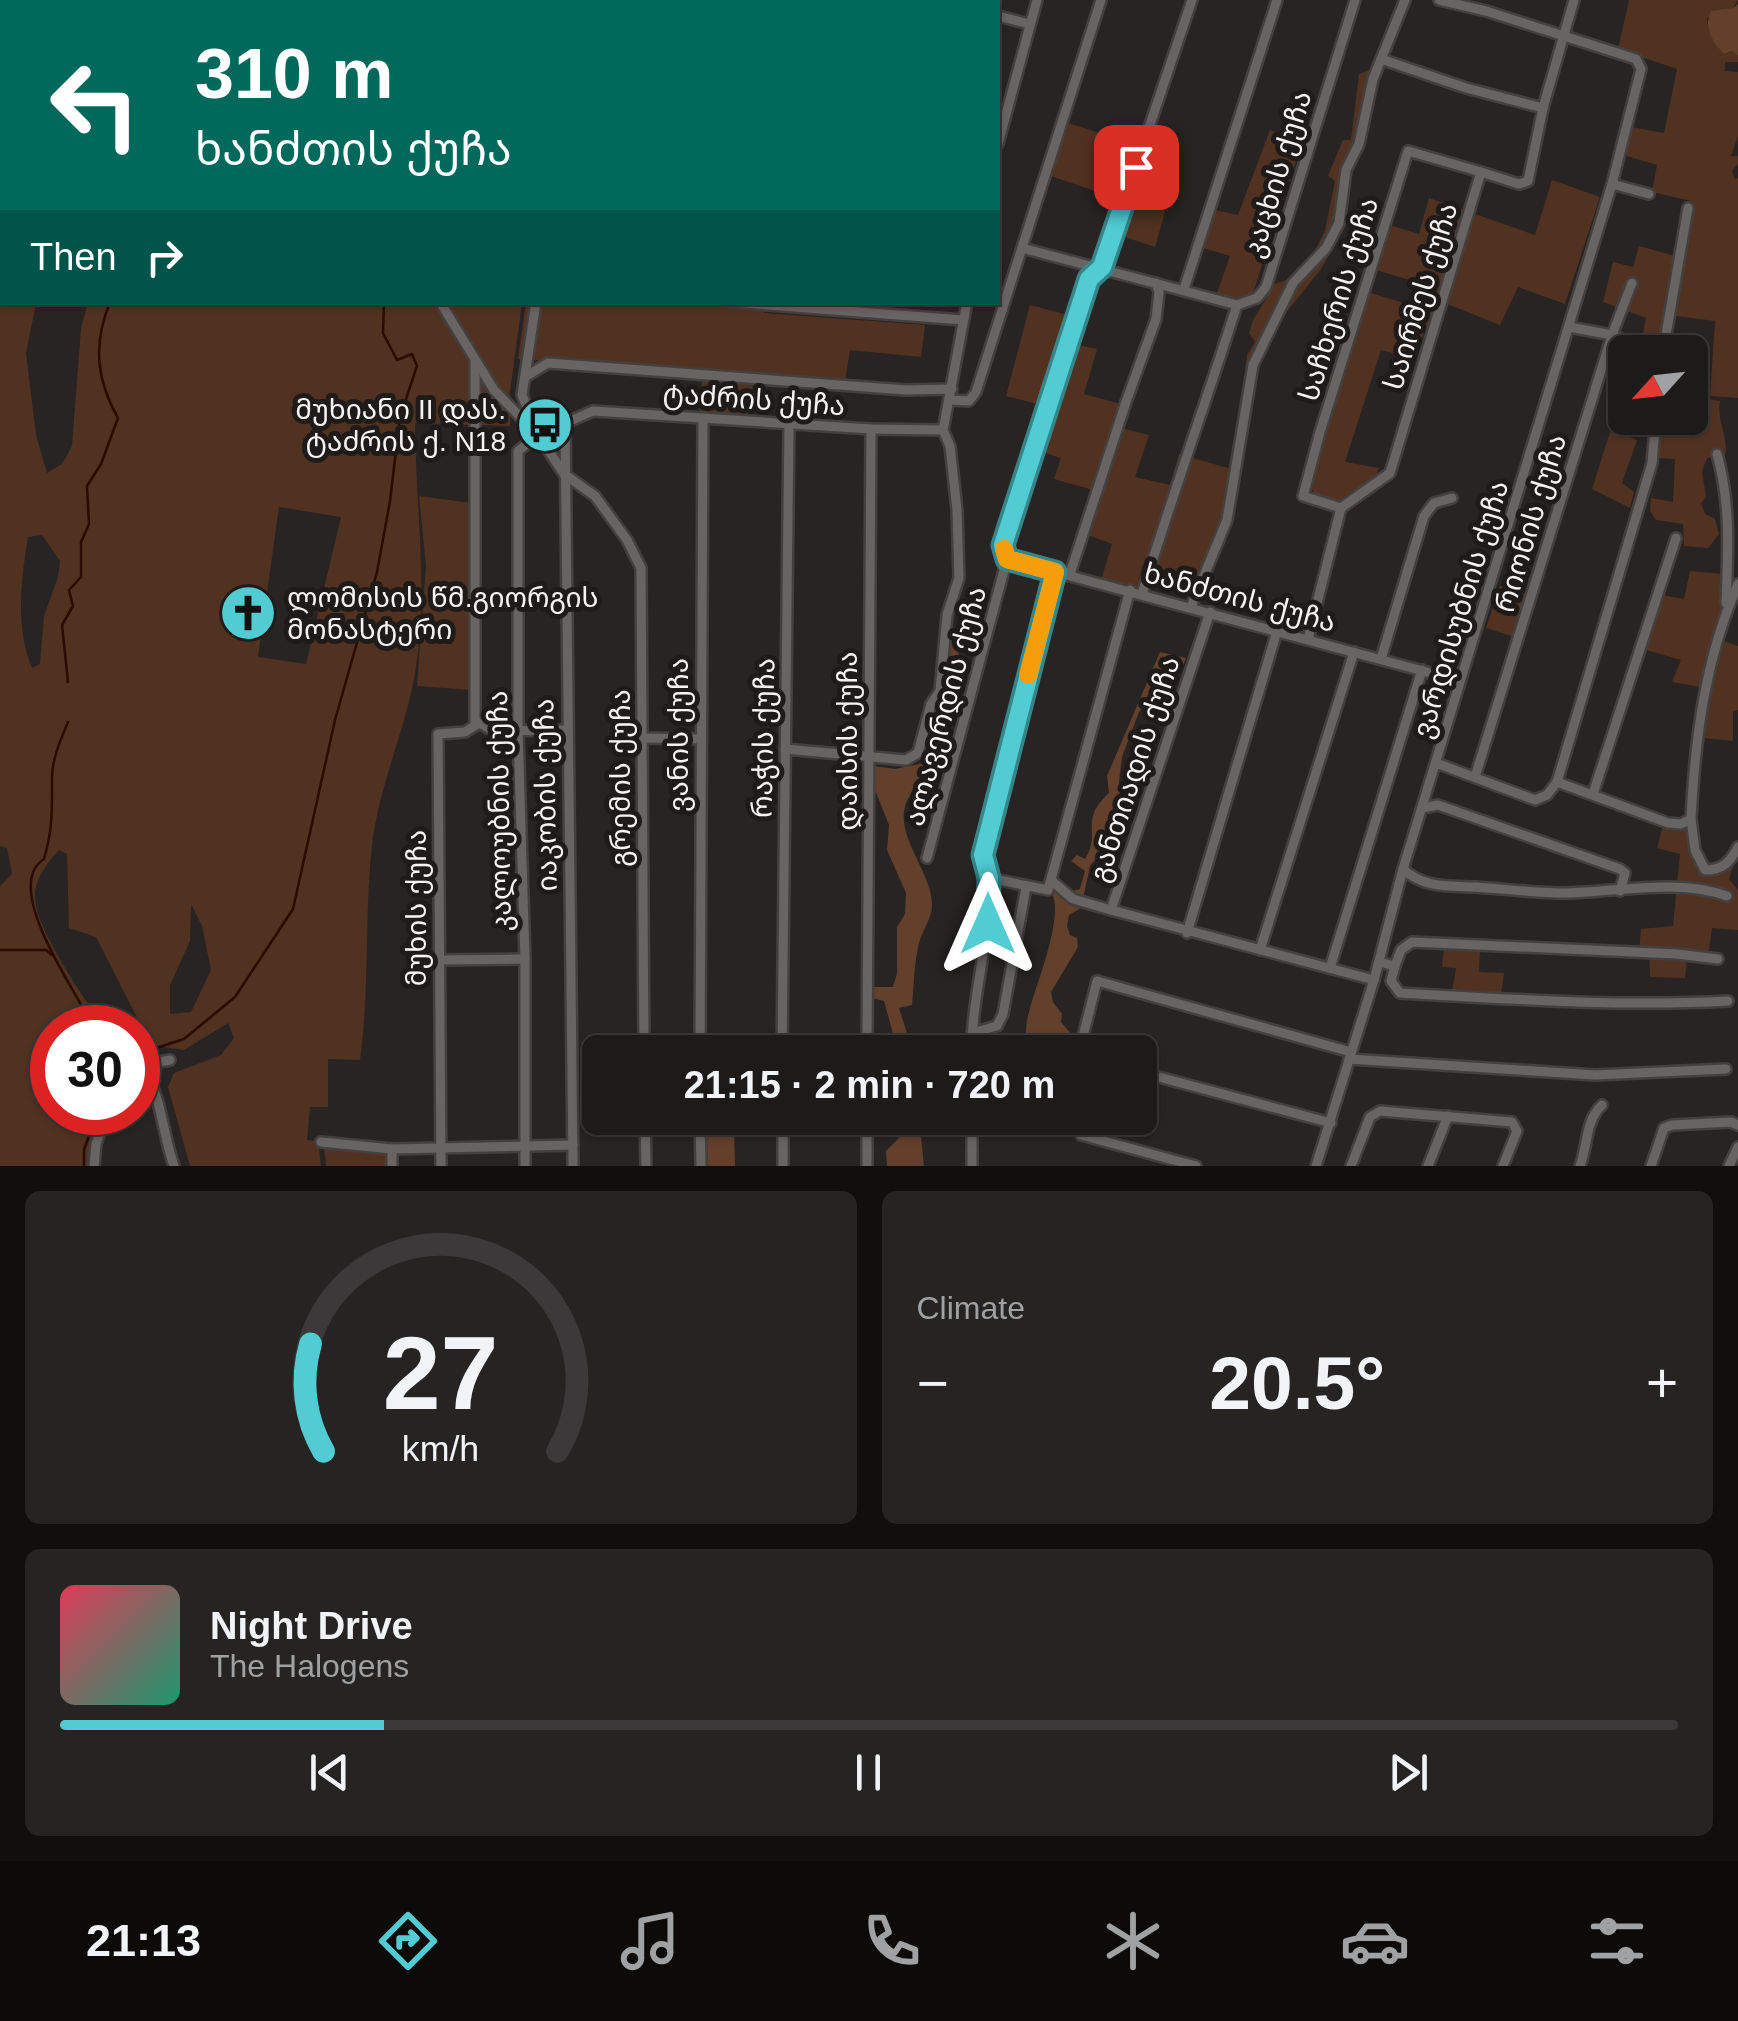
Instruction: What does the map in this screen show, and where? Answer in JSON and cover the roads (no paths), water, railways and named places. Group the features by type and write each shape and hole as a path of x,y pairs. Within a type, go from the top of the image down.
{"street":[{"path":"1002,104 1037,0"},
{"path":"524,376 548,362 906,390 970,401 1101,0"},
{"name":"ალავერდის ქუჩა","path":"927,858 1007,559 1003,545 1089,279 1102,267 1192,0"},
{"path":"1184,289 1277,0"},
{"name":"კაცხის ქუჩა","path":"1237,306 1257,298 1266,286 1355,0"},
{"path":"1191,607 1228,520 1253,365 1293,283 1326,248 1339,224 1346,170 1360,144 1373,79 1405,0"},
{"path":"1439,0 1564,36"},
{"name":"საირმეს ქუჩა","path":"1341,508 1390,474 1481,172 1519,184 1528,181 1574,0"},
{"path":"1000,17 1029,24"},
{"name":"ვარდისუბნის ქუჩა","path":"1316,1166 1630,124 1641,63 1564,36"},
{"path":"1382,58 1466,88 1544,108"},
{"name":"საჩხერის ქუჩა","path":"1341,508 1303,496 1408,151 1481,172"},
{"path":"1612,184 1649,194"},
{"path":"1666,335 1688,208"},
{"path":"1022,248 1237,306 1196,434 1183,460 1142,594"},
{"path":"1070,574 1156,318 1156,283"},
{"name":"რიონის ქუჩა","path":"1612,335 1632,283"},
{"path":"442,305 494,390 538,434"},
{"path":"536,305 522,395 538,434 564,474"},
{"path":"770,305 963,320"},
{"path":"785,750 906,760 918,753 931,704 940,692 947,615 959,578 956,494 950,446 943,430 966,305"},
{"path":"1569,328 1612,335"},
{"name":"რიონის ქუჩა","path":"1475,777 1608,348"},
{"path":"476,360 475,724 494,731 566,730"},
{"name":"ტაძრის ქუჩა","path":"565,423 593,411 943,430"},
{"name":"ვანის ქუჩა","path":"700,1035 703,418"},
{"path":"538,434 565,423"},
{"name":"იაკობის ქუჩა","path":"565,423 573,1166"},
{"name":"რაჭის ქუჩა","path":"782,1035 789,424"},
{"name":"დაისის ქუჩა","path":"868,1035 871,429"},
{"name":"კალოუბნის ქუჩა","path":"526,1166 516,476 518,451 538,434"},
{"path":"1436,763 1535,800 1547,795 1556,782 1652,462 1654,435"},
{"path":"1717,454 1726,486 1729,522 1726,611"},
{"name":"გრემის ქუჩა","path":"564,474 595,496 627,540 641,568 644,1035"},
{"path":"1382,659 1424,516 1434,503 1452,498"},
{"path":"1308,639 1341,508"},
{"path":"1593,794 1676,538"},
{"name":"ხანძთის ქუჩა","path":"1007,559 1460,681"},
{"path":"1026,886 1003,1014 997,1026 972,1033 988,924 989,878 983,855 1055,572"},
{"path":"1738,584 1726,611 1700,712 1691,819 1700,864 1705,870 1718,870 1731,860 1738,847"},
{"path":"989,878 1048,890 1130,590"},
{"name":"განთიადის ქუჩა","path":"1210,612 1111,910 1374,980"},
{"path":"1188,932 1277,630"},
{"path":"1260,950 1354,652"},
{"path":"1330,968 1422,670"},
{"name":"მუხის ქუჩა","path":"441,1166 438,734 465,732 475,724"},
{"path":"643,738 700,739"},
{"path":"1556,782 1668,823 1681,824 1691,819"},
{"path":"1422,808 1438,805 1620,869 1625,873 1620,891"},
{"path":"1403,869 1415,881 1439,885 1561,893 1678,888 1727,896"},
{"path":"1052,881 1073,899 1111,910"},
{"path":"1718,959 1412,942 1402,950 1392,981 1400,993 1575,1003 1728,1001"},
{"path":"438,960 525,959"},
{"path":"1379,962 1394,966"},
{"path":"1084,1035 1098,982 1350,1056 1595,1075 1726,1069"},
{"path":"160,1062 170,1060"},
{"path":"1157,1077 1331,1123"},
{"path":"1580,1166 1594,1112 1602,1105"},
{"path":"160,1109 174,1166"},
{"path":"1351,1166 1375,1112 1512,1122 1516,1125 1502,1166"},
{"path":"1428,1166 1448,1116"},
{"path":"1651,1166 1664,1128 1672,1124 1738,1125"},
{"path":"94,1166 99,1135"},
{"path":"645,1135 646,1166"},
{"path":"700,1135 701,1166"},
{"path":"782,1135 783,1166"},
{"path":"867,1135 867,1166"},
{"path":"972,1135 972,1166"},
{"path":"1081,1135 1196,1166"},
{"path":"321,1142 392,1149 573,1145"},
{"path":"1729,1166 1738,1147"},
{"path":"392,1149 392,1166"}],"waterway":[{"path":"68,682 62,625 73,606 69,590 81,577 81,542 89,524 87,486 101,464 118,418 105,389 99,361 101,332 109,305"},
{"path":"160,1047 184,1039 235,997 293,909 335,720 377,572 400,417 417,366 412,354 397,360 383,333 384,305"},
{"path":"68,722 54,763 47,848 33,873 31,892 46,941 81,1005"},
{"path":"0,950 46,950 52,955"},
{"path":"84,1166 89,1135"}],"place":[{"name":"მუხიანი II დას. ტაძრის ქ. N18","path":"545,425"},
{"name":"ლომისის წმ.გიორგის მონასტერი","path":"248,613"}]}
